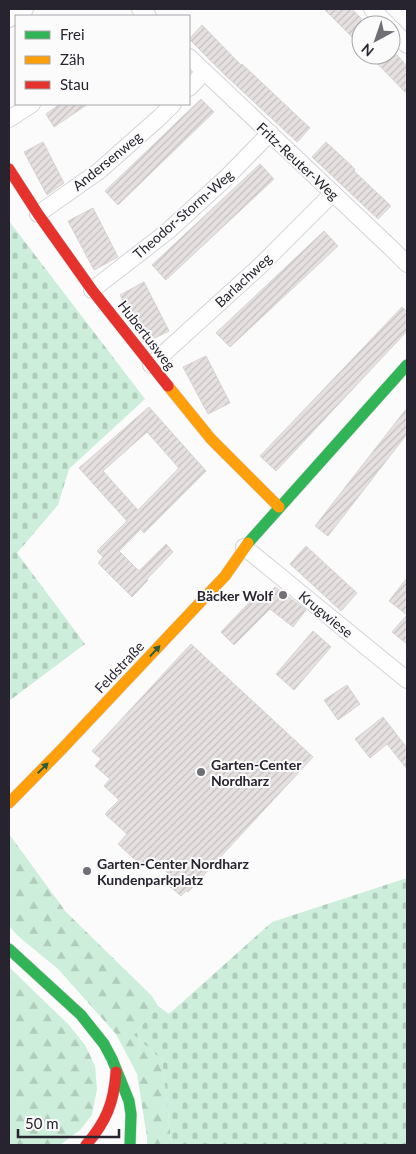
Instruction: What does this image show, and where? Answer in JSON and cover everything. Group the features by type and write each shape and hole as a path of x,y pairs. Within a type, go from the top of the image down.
{"main road":[{"name":"Hubertusweg","path":"9,169 38,214 92,290 151,365 211,439 279,507"},
{"name":"Feldstraße","path":"9,803 225,576 244,547 407,365"},
{"name":"Feldstraße","path":"216,568 244,547"},
{"name":"Feldstraße","path":"156,633 188,599"},
{"path":"9,949 81,1015 104,1044 129,1101 131,1114 130,1145"},
{"path":"86,1145 103,1126 109,1113 116,1089 116,1072"}],"street":[{"name":"Fritz-Reuter-Weg","path":"190,58 407,264"},
{"path":"190,87 204,72"},
{"path":"9,119 30,105"},
{"name":"Andersenweg","path":"38,214 98,171 173,105"},
{"name":"Theodor-Storm-Weg","path":"92,290 168,231 226,178 270,133"},
{"name":"Barlachweg","path":"151,365 260,266 333,193"},
{"name":"Krugwiese","path":"244,547 407,680"}],"green space":[{"path":"9,221 145,399 69,469 58,505 17,553 85,644 9,701"},
{"path":"9,834 66,912 152,996 158,1006 134,1035 162,1060 172,1145 147,1145 137,1074 116,1034 58,969 18,936 9,926"},
{"path":"407,878 407,1145 172,1145 162,1060 134,1035 158,1006 169,1014 272,922"},
{"path":"9,967 69,1025 85,1045 95,1066 97,1089 92,1115 80,1130 60,1145 9,1145"}],"building":[{"path":"324,9 352,9 358,15 351,15 351,36"},
{"path":"202,25 241,65 310,128 297,142 224,74 190,38"},
{"path":"401,59 407,66 407,94 379,65 401,65"},
{"path":"201,99 214,112 118,205 105,191"},
{"path":"59,105 87,105 54,127 46,114"},
{"path":"43,142 64,183 47,195 24,152"},
{"path":"326,142 391,206 378,219 312,157"},
{"path":"260,164 274,179 166,280 152,265"},
{"path":"93,208 118,257 94,270 68,221"},
{"path":"324,231 338,246 230,347 216,333"},
{"path":"144,282 169,331 149,341 135,324 120,295"},
{"path":"402,307 407,312 407,331 276,471 260,456"},
{"path":"206,356 230,403 208,414 183,367"},
{"path":"149,407 206,471 144,533 141,529 119,551 139,571 166,544 173,552 132,597 98,563 103,557 97,551 127,521 79,468","holes":["147,432 179,468 138,510 103,471"]},
{"path":"407,408 407,434 328,536 315,526"},
{"path":"306,546 357,593 341,611 290,564"},
{"path":"407,578 407,615 389,601"},
{"path":"275,587 306,610 293,627 270,609 234,645 221,632 260,591 266,598"},
{"path":"407,615 407,644 392,632"},
{"path":"313,631 331,647 294,690 276,674"},
{"name":"Garten-Center Nordharz","path":"191,644 313,757 188,892 186,891 181,896 165,882 171,876 151,858 143,867 118,844 127,834 105,814 119,800 104,786 110,779 95,766 101,759 92,751"},
{"path":"347,685 360,704 338,720 324,700"},
{"path":"383,717 407,748 407,769 387,744 370,758 355,739"}],"traffic: fast":[{"path":"248,543 407,365"},
{"path":"9,949 81,1015 104,1044 129,1101 131,1114 130,1145"}],"traffic: slow":[{"path":"168,386 211,439 279,507"},
{"path":"9,803 225,576 248,543"}],"traffic: jam":[{"path":"9,169 38,214 92,290 168,386"},
{"path":"86,1145 108,1112 116,1072"}],"place":[{"name":"Bäcker Wolf","path":"283,595"},
{"name":"Garten-Center Nordharz","path":"201,772"},
{"name":"Garten-Center Nordharz Kundenparkplatz","path":"87,871"}]}
